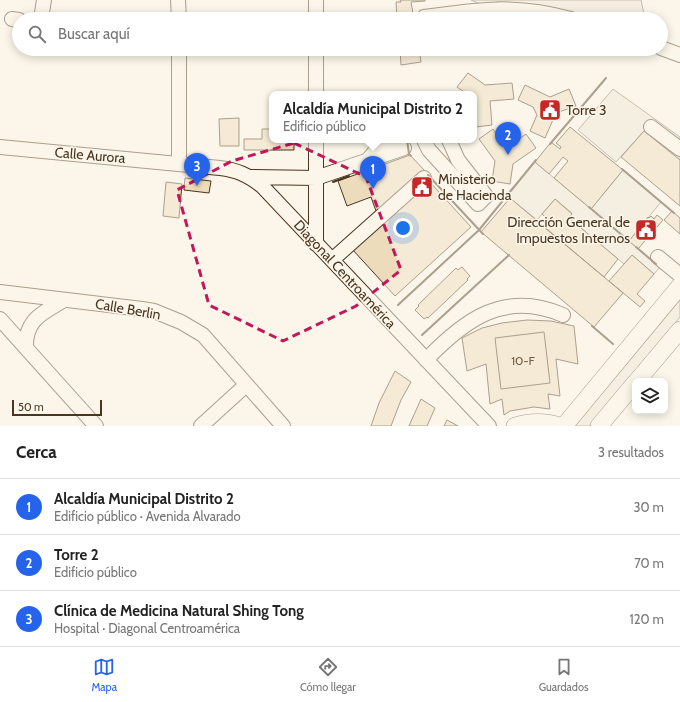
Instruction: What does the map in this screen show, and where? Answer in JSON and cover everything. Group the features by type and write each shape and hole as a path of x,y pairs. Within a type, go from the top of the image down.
{"main road":[{"path":"564,426 680,286"},
{"path":"639,378 680,330"},
{"path":"599,426 632,387"},
{"path":"515,426 535,422 546,422 560,426"}],"street":[{"path":"43,12 44,0"},
{"path":"178,0 178,12"},
{"path":"316,0 316,12"},
{"path":"441,12 461,6 535,12"},
{"path":"668,51 680,55"},
{"path":"179,56 179,164"},
{"path":"316,56 316,91"},
{"path":"651,127 680,149"},
{"path":"316,143 316,244"},
{"path":"367,161 382,143"},
{"path":"426,143 429,150 478,204 486,196 458,160 450,143"},
{"name":"Calle Aurora","path":"0,147 179,164"},
{"path":"251,177 316,178 404,148"},
{"name":"Diagonal Centroamérica","path":"179,164 231,170 251,177 262,186 489,426"},
{"path":"332,260 424,178"},
{"path":"658,257 680,275"},
{"name":"Calle Berlin","path":"0,292 142,308 154,311 181,322 203,336 283,426"},
{"path":"26,348 28,330 33,322 38,316 64,300"},
{"path":"426,360 449,336 469,321 493,310 518,306 546,308 563,315"},
{"path":"0,319 96,426"},
{"path":"201,426 246,385"}],"highlighted area":[{"path":"294,143 366,177 401,270 356,306 283,341 209,305 177,190 232,161"}],"shaded area":[{"path":"471,0 641,0 644,12 567,12 541,6 498,2 480,4"},
{"path":"613,89 680,137 680,160 644,131 616,162 578,130"},
{"path":"535,162 591,209 623,170 661,202 629,241 660,267 654,274 632,255 624,264 569,218 572,213 555,199 537,220 506,195"},
{"path":"680,300 680,317 589,426 575,426"}],"building":[{"path":"400,0 425,0 411,2 413,12 397,12 396,2 401,2"},
{"path":"400,56 420,56 421,62 401,65"},
{"path":"468,73 485,85 512,83 514,99 490,101 492,125 477,127 477,91 463,91 457,87"},
{"name":"Torre 3","path":"525,85 550,97 569,89 576,106 556,113 545,138 530,131 537,115 533,107 518,100"},
{"path":"239,118 239,146 220,146 219,119"},
{"path":"570,127 623,170 591,209 554,178 568,161 563,157 549,174 535,162 551,142 560,149 561,147 556,143"},
{"path":"262,129 269,129 269,143 294,143 294,150 244,150 244,139 262,139"},
{"path":"493,129 506,148 526,134 536,148 513,164 510,184 492,181 495,161 479,139"},
{"path":"644,131 680,160 680,206 621,157"},
{"path":"410,155 425,171 377,214 371,197 347,206 338,181"},
{"path":"185,178 211,181 209,193 184,190"},
{"path":"428,180 471,227 395,296 352,249"},
{"path":"166,182 182,184 179,218 163,216"},
{"path":"510,198 623,293 594,327 481,232"},
{"path":"555,199 572,214 569,218 618,259 604,277 545,228 551,222 542,214"},
{"path":"672,211 680,218 680,234 664,220"},
{"name":"Dirección General de Impuestos Internos","path":"657,215 663,220 638,249 629,241 648,217 649,218 651,216 654,219"},
{"path":"632,255 654,274 637,294 645,301 640,307 609,281"},
{"path":"462,267 470,276 467,279 468,280 428,318 427,317 424,319 415,310 419,306 418,305 456,268 458,270"},
{"path":"527,320 551,321 574,326 578,364 556,359 560,396 548,394 550,409 534,407 510,411 504,415 502,399 490,404 486,364 467,371 462,338 482,328 502,323"},
{"path":"544,332 550,383 501,389 495,338"},
{"path":"395,371 411,382 401,400 391,426 371,426 379,403"},
{"path":"421,399 435,408 427,426 409,426"},
{"path":"447,420 458,426 444,426"}],"wall":[{"path":"550,144 606,78"},
{"path":"407,143 409,154 411,156"},
{"path":"398,305 479,230 536,160"},
{"path":"622,169 674,213"},
{"path":"428,175 483,234"},
{"path":"333,182 349,176"},
{"path":"589,207 630,242"},
{"path":"636,247 656,264"},
{"path":"422,335 509,255"},
{"path":"592,326 613,344"}],"place":[{"name":"Torre 3","path":"550,110"},
{"name":"Torre 2","path":"508,155"},
{"name":"Clínica de Medicina Natural Shing Tong","path":"197,186"},
{"name":"Ministerio de Hacienda","path":"422,187"},
{"name":"Alcaldía Municipal Distrito 2","path":"373,189"},
{"name":"Dirección General de Impuestos Internos","path":"646,230"}]}
